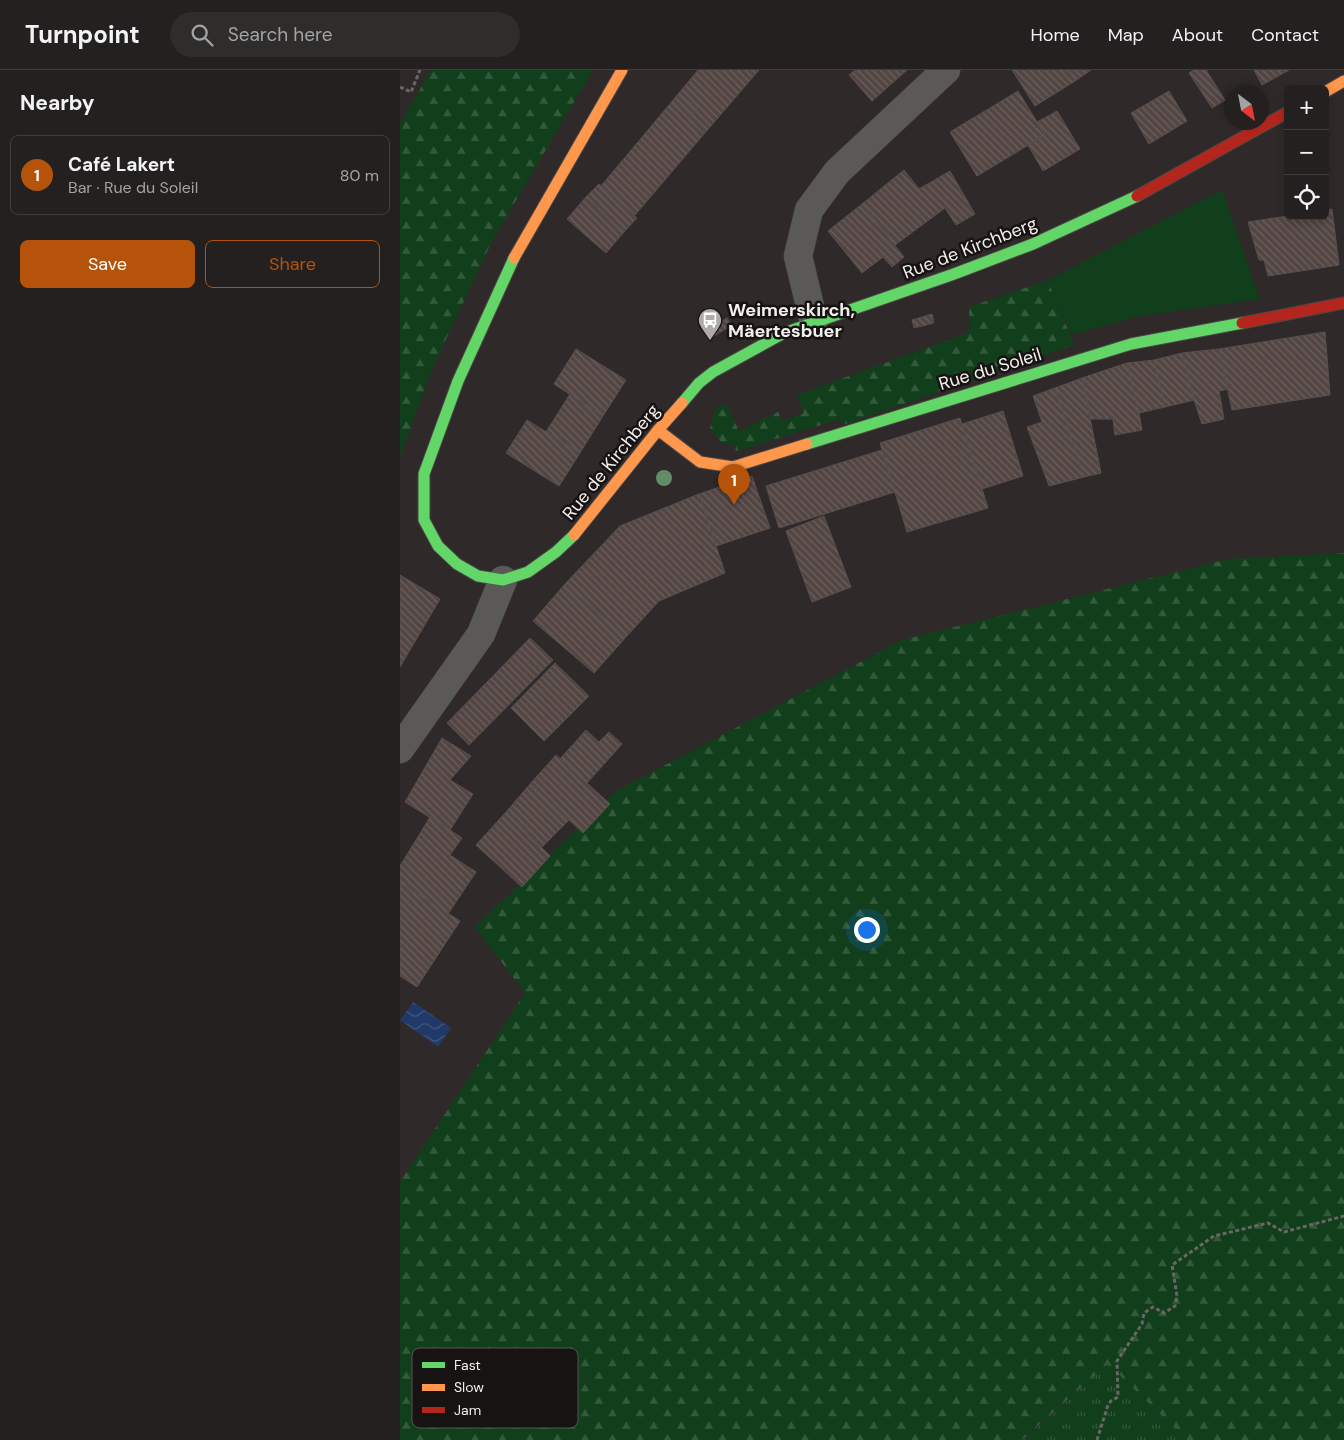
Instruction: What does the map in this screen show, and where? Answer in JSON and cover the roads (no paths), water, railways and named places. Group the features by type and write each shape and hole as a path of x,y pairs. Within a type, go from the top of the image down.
{"main road":[{"name":"Rue de Kirchberg","path":"622,70 517,252 458,381 424,474 424,520 438,546 457,564 478,576 503,580 528,572 556,552 578,531 658,430 699,383 713,372 784,333 954,274 1033,244 1133,198 1284,114"},
{"path":"1329,90 1344,81"},
{"name":"Rue du Soleil","path":"658,430 700,462 732,466 1131,344 1344,303"}],"street":[{"path":"814,323 798,256 809,210 838,172 946,70"},
{"path":"400,749 481,634 503,580"}],"water":[{"path":"413,1002 451,1028 438,1047 400,1020"}],"place":[{"name":"Weimerskirch, Mäertesbuer","path":"710,341"},
{"name":"Café Lakert","path":"734,505"}]}
